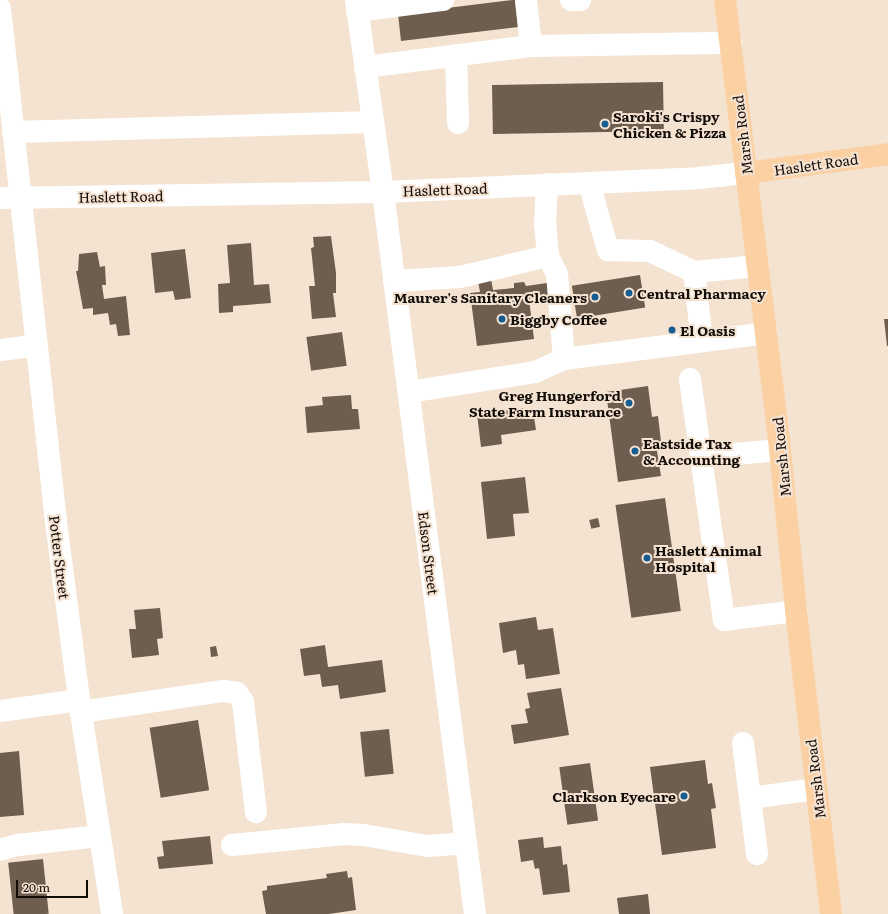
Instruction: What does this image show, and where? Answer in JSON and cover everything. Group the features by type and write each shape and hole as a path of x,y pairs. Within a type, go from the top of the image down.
{"main road":[{"name":"Marsh Road","path":"725,0 780,450 796,612 831,914"},
{"name":"Haslett Road","path":"746,173 888,154"}],"street":[{"path":"357,5 443,0"},
{"path":"526,0 531,46"},
{"path":"571,0 580,0"},
{"name":"Edson Street","path":"357,5 409,392 475,914"},
{"name":"Potter Street","path":"0,8 13,132 10,198 35,346 80,706 112,914"},
{"path":"365,67 531,46 731,42"},
{"path":"456,55 458,123"},
{"path":"13,132 373,122"},
{"name":"Haslett Road","path":"10,198 383,192 589,183 746,173"},
{"path":"589,183 608,250 650,251 694,272 758,266"},
{"path":"546,184 545,224 548,256 557,274 564,359"},
{"path":"394,281 460,277 548,256"},
{"path":"694,272 702,341"},
{"path":"409,392 535,372 564,359 766,333"},
{"path":"0,350 35,346"},
{"path":"690,380 724,620 796,612"},
{"path":"701,457 780,450"},
{"path":"0,711 80,706 223,690 237,693 243,702 256,812"},
{"path":"743,743 757,854"},
{"path":"750,798 816,790"},
{"path":"232,845 344,834 384,838 427,846 466,844"},
{"path":"0,850 18,845 100,836"}],"building":[{"path":"515,0 518,27 401,41 398,14"},
{"path":"663,82 664,131 493,134 492,85"},
{"path":"331,236 336,273 336,293 333,293 336,317 312,319 309,286 315,286 311,248 314,247 313,237"},
{"path":"251,243 254,285 269,284 271,303 233,306 233,312 219,313 218,284 230,283 227,245"},
{"path":"185,249 191,298 175,300 173,291 155,293 151,253"},
{"path":"97,252 100,267 105,266 106,285 102,285 104,299 126,296 130,335 118,336 116,324 110,325 108,313 93,315 93,308 83,309 76,271 78,271 79,254"},
{"path":"640,275 645,308 577,318 572,286"},
{"name":"Biggby Coffee","path":"491,279 493,290 514,288 514,283 524,282 526,286 547,283 549,296 529,299 534,339 477,346 470,293 480,292 478,281"},
{"path":"884,319 888,319 888,346 887,346"},
{"path":"342,332 347,366 311,371 306,337"},
{"path":"648,386 652,417 658,416 662,450 657,451 661,476 618,482 606,392"},
{"path":"351,395 352,409 358,409 360,429 307,433 305,407 323,405 322,397"},
{"path":"524,408 526,418 534,417 536,430 501,435 502,444 481,447 477,414"},
{"path":"525,477 529,513 513,514 515,536 487,539 481,482"},
{"name":"Haslett Animal Hospital","path":"665,498 681,611 631,618 615,505"},
{"path":"598,518 600,527 591,529 589,520"},
{"path":"160,608 163,638 157,639 159,655 132,658 129,629 136,629 134,610"},
{"path":"536,617 538,630 553,628 560,674 526,679 524,664 518,665 516,650 503,653 499,623"},
{"path":"325,645 328,667 382,660 386,692 340,699 338,685 322,687 320,674 304,676 300,649"},
{"path":"216,646 218,656 211,657 210,647"},
{"path":"561,688 569,735 514,744 511,725 528,723 525,709 530,708 527,693"},
{"path":"198,720 209,790 161,798 150,728"},
{"path":"389,729 394,774 365,777 360,732"},
{"path":"19,751 24,815 0,817 0,753"},
{"name":"Clarkson Eyecare","path":"705,760 708,784 712,783 716,808 711,809 716,848 662,855 650,767"},
{"path":"590,763 598,820 567,825 559,767"},
{"path":"210,836 213,864 159,869 157,857 164,856 162,841"},
{"path":"543,837 544,848 561,846 563,865 567,864 570,892 543,895 539,868 535,869 533,860 521,862 518,840"},
{"path":"43,859 49,914 14,914 8,863"},
{"path":"347,871 348,878 352,877 356,910 329,914 266,914 262,891 267,890 267,886 327,878 326,874"},
{"path":"648,894 650,914 619,914 617,898"}],"place":[{"name":"Saroki's Crispy Chicken & Pizza","path":"605,124"},
{"name":"Central Pharmacy","path":"629,293"},
{"name":"Maurer's Sanitary Cleaners","path":"595,297"},
{"name":"Biggby Coffee","path":"502,319"},
{"name":"El Oasis","path":"672,330"},
{"name":"Greg Hungerford State Farm Insurance","path":"629,403"},
{"name":"Eastside Tax & Accounting","path":"635,451"},
{"name":"Haslett Animal Hospital","path":"647,558"},
{"name":"Clarkson Eyecare","path":"684,796"}]}
